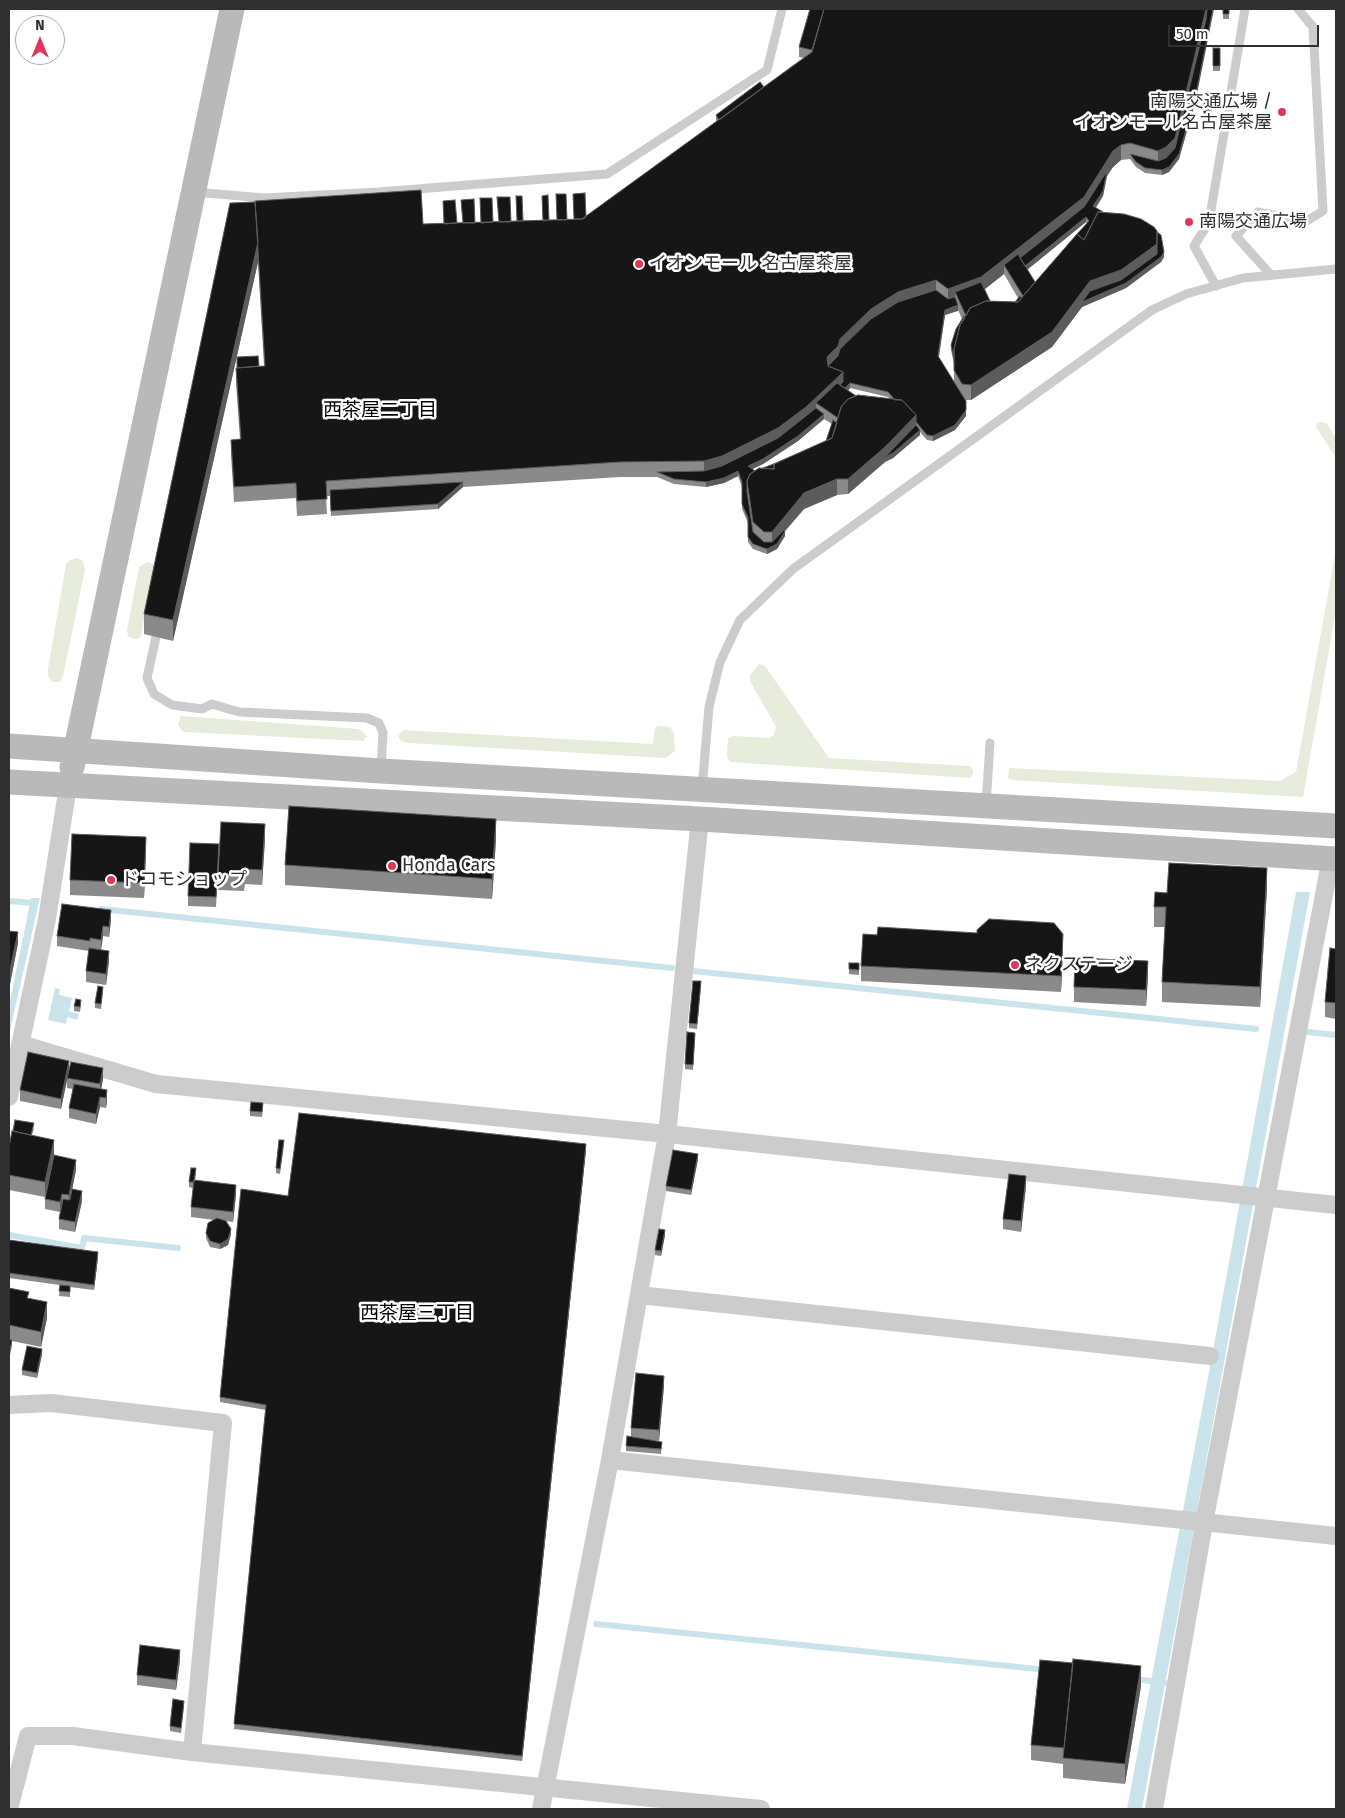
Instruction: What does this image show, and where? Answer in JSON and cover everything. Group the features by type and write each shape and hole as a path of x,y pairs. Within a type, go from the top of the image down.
{"street":[{"path":"9,1097 11,1071 20,1044 47,919 68,786 232,9"},
{"path":"9,746 381,771 1336,826"},
{"path":"9,782 700,819 1334,858 1263,1196 1201,1523 1154,1809"},
{"path":"541,1809 610,1460 667,1134 700,819"},
{"path":"20,1044 156,1084 667,1134 1336,1205"},
{"path":"639,1295 1210,1356"},
{"path":"9,1405 50,1404 223,1423 192,1752"},
{"path":"610,1460 1336,1536"},
{"path":"9,1809 28,1736 73,1736 192,1752 762,1809"}],"lane":[{"path":"193,191 264,198 380,192 607,174 767,70 782,9"},
{"path":"1216,286 1194,246 1210,222 1245,9"},
{"path":"1270,275 1236,236 1258,212 1305,222 1323,211 1313,27 1298,9"},
{"path":"702,789 709,707 720,662 740,620 793,569 1149,311 1186,294 1243,278 1336,269"},
{"path":"156,636 147,678 154,694 172,705 202,709 212,704 240,712 367,718 380,723 383,732 381,771"},
{"path":"986,806 990,743"}],"shaded area":[{"path":"1317,423 1327,424 1336,438 1336,458 1316,427"},
{"path":"1336,549 1336,610 1303,797 1012,780 1008,778 1009,768 1280,781 1296,772"},
{"path":"77,558 83,561 85,570 63,676 60,682 52,682 48,676 48,669 66,564"},
{"path":"147,562 154,564 154,568 141,635 138,639 133,639 128,636 127,630 139,567"},
{"path":"759,664 765,666 829,758 970,766 973,769 973,774 970,778 730,762 727,757 728,738 733,736 769,738 774,735 776,727 750,681 750,675"},
{"path":"181,716 359,729 367,736 363,741 183,732 178,725"},
{"path":"658,726 670,727 674,733 675,751 666,758 409,743 401,741 398,736 403,730 653,744 655,728"}],"water":[{"path":"1296,892 1310,892 1193,1533 1142,1809 1127,1809 1212,1356"},
{"path":"31,898 40,898 9,1035 9,1006"},
{"path":"55,988 60,989 59,995 72,998 69,1011 79,1014 77,1020 67,1017 66,1024 48,1020"}],"building":[{"path":"810,9 824,9 812,50 799,47"},
{"name":"イオンモール 名古屋茶屋","path":"824,9 1206,9 1175,138 1166,147 1158,151 1130,143 1121,145 1113,151 1084,197 981,277 948,289 936,280 898,292 871,309 840,339 838,346 827,357 828,366 843,372 837,378 806,407 778,428 722,456 704,461 620,462 326,481 327,499 297,501 296,483 234,487 231,440 241,439 236,368 265,366 255,201 421,190 423,224 582,219 812,52"},
{"path":"1207,9 1213,9 1196,94 1179,154 1169,167 1162,170 1145,168 1136,162 1130,154 1158,161 1166,158 1175,148"},
{"path":"1223,9 1229,9 1229,14 1223,14"},
{"path":"1213,48 1220,48 1220,66 1213,66"},
{"path":"760,82 764,87 719,120 716,115"},
{"path":"1204,98 1211,99 1211,116 1204,116"},
{"path":"1107,171 1103,191 1093,206 1103,212 1098,212 1084,240 1077,234 1089,221 1086,217 1025,266 1020,258 1084,207"},
{"path":"585,193 586,217 574,219 573,194"},
{"path":"556,194 566,194 567,220 557,220"},
{"path":"548,195 549,220 543,221 542,196"},
{"path":"516,196 522,196 523,221 517,221"},
{"path":"497,197 510,197 511,222 499,222"},
{"path":"480,198 492,198 493,222 481,223"},
{"path":"474,199 475,223 463,223 461,200"},
{"path":"455,200 457,223 444,224 443,201"},
{"path":"255,202 258,242 173,620 144,614 230,203"},
{"path":"1098,212 1124,214 1141,219 1157,231 1157,244 1121,270 1090,281 1052,332 971,385 962,384 954,370 954,349 960,325 970,308 986,301 1018,302 1077,234 1084,240"},
{"path":"1157,232 1161,235 1164,252 1161,257 1126,283 1082,302 1090,291 1121,280 1157,254"},
{"path":"1018,254 1035,282 1023,296 1004,265"},
{"path":"981,282 990,301 970,308 966,316 955,292"},
{"path":"936,290 948,299 955,297 958,305 945,310 938,356 966,401 966,410 955,425 933,436 927,435 916,422 916,415 902,400 895,400 888,392 850,383 845,388 840,385 843,382 843,372 828,366 838,356 840,349 871,319 898,302"},
{"path":"1020,296 1022,298 1015,302"},
{"path":"964,316 965,318 960,325 954,349 954,359 951,345 956,329"},
{"path":"258,356 259,366 237,368 237,357"},
{"path":"837,383 856,396 848,399 841,407 838,418 816,403"},
{"path":"858,395 902,400 916,415 885,447 848,479 837,479 804,493 772,532 764,532 753,522 747,481 750,474 759,468 774,469 774,464 832,438 841,407 848,399"},
{"path":"816,408 824,414 798,436 763,459 748,466 755,471 750,474 747,481 753,532 764,542 772,542 785,531 777,544 767,549 753,544 748,537 748,518 742,504 742,482 738,471 724,478 706,482 674,479 657,472 704,471 722,466 778,438"},
{"path":"833,420 837,423 832,438 826,441"},
{"path":"916,425 920,430 893,453 885,457"},
{"path":"774,464 774,469 763,468"},
{"path":"463,482 438,504 331,511 330,490"},
{"path":"289,806 496,819 492,879 285,865"},
{"path":"221,822 265,824 262,870 245,869 244,876 218,875"},
{"path":"72,834 146,837 144,883 70,880"},
{"path":"190,843 219,844 216,897 188,896"},
{"path":"1169,863 1267,868 1260,987 1162,982 1166,907 1154,907 1155,892 1167,893"},
{"path":"62,904 111,910 109,927 103,926 101,940 90,938 90,941 57,936"},
{"path":"989,919 1054,923 1063,934 1061,976 861,966 863,934 877,935 878,927 977,933 977,930"},
{"path":"9,931 18,932 10,969 9,969"},
{"path":"89,948 109,951 106,974 86,971"},
{"path":"1330,948 1336,949 1336,1003 1325,1002"},
{"path":"1075,958 1148,961 1146,990 1074,987"},
{"path":"849,963 859,963 859,970 849,969"},
{"path":"693,981 701,981 697,1024 689,1023"},
{"path":"98,986 103,987 101,1004 95,1003"},
{"path":"76,999 81,1000 80,1007 74,1006"},
{"path":"687,1032 695,1033 693,1065 685,1064"},
{"path":"28,1052 69,1061 61,1099 20,1090"},
{"path":"71,1062 103,1068 100,1084 67,1078"},
{"path":"74,1084 107,1090 106,1098 100,1097 96,1114 69,1108"},
{"path":"251,1102 263,1103 262,1112 250,1111"},
{"path":"299,1113 586,1144 522,1756 234,1724 266,1405 220,1397 241,1189 288,1196"},
{"path":"15,1120 34,1123 31,1135 13,1131"},
{"path":"12,1131 54,1140 45,1182 9,1175 9,1147"},
{"path":"279,1140 284,1140 280,1169 276,1168"},
{"path":"673,1150 698,1154 691,1190 666,1186"},
{"path":"54,1155 76,1160 69,1195 62,1194 60,1202 45,1199"},
{"path":"191,1168 196,1168 194,1182 189,1182"},
{"path":"1009,1174 1026,1176 1021,1221 1003,1219"},
{"path":"194,1180 236,1185 233,1212 191,1207"},
{"path":"72,1189 82,1191 75,1222 59,1219 63,1199 70,1200"},
{"path":"217,1218 226,1221 231,1229 228,1239 220,1244 210,1241 206,1233 208,1223"},
{"path":"659,1229 665,1230 661,1251 655,1250"},
{"path":"9,1240 98,1252 94,1285 9,1273"},
{"path":"60,1285 70,1286 70,1292 59,1291"},
{"path":"9,1288 29,1292 27,1298 47,1302 41,1332 9,1325"},
{"path":"9,1340 12,1340 10,1350 9,1349"},
{"path":"27,1346 42,1349 37,1373 22,1370"},
{"path":"636,1373 664,1376 659,1430 631,1428"},
{"path":"627,1436 662,1442 661,1449 626,1446"},
{"path":"140,1645 180,1650 176,1680 137,1675"},
{"path":"1073,1659 1141,1666 1125,1764 1063,1758"},
{"path":"1040,1660 1073,1663 1064,1748 1031,1745"},
{"path":"173,1699 184,1701 181,1728 170,1726"}],"waterway":[{"path":"9,901 34,903"},
{"path":"101,909 672,968"},
{"path":"693,971 1256,1029"},
{"path":"1308,1032 1336,1035"},
{"path":"9,1235 82,1248 84,1238 178,1248"},
{"path":"596,1624 1047,1670"},
{"path":"1134,1679 1165,1683"}],"place":[{"name":"南陽交通広場 / イオンモール名古屋茶屋","path":"1282,112"},
{"name":"南陽交通広場","path":"1189,222"},
{"name":"イオンモール 名古屋茶屋","path":"639,264"},
{"name":"Honda Cars","path":"392,866"},
{"name":"ドコモショップ","path":"111,880"},
{"name":"ネクステージ","path":"1015,965"}],"district":[{"name":"西茶屋二丁目","path":"380,411"},
{"name":"西茶屋三丁目","path":"417,1314"}]}
